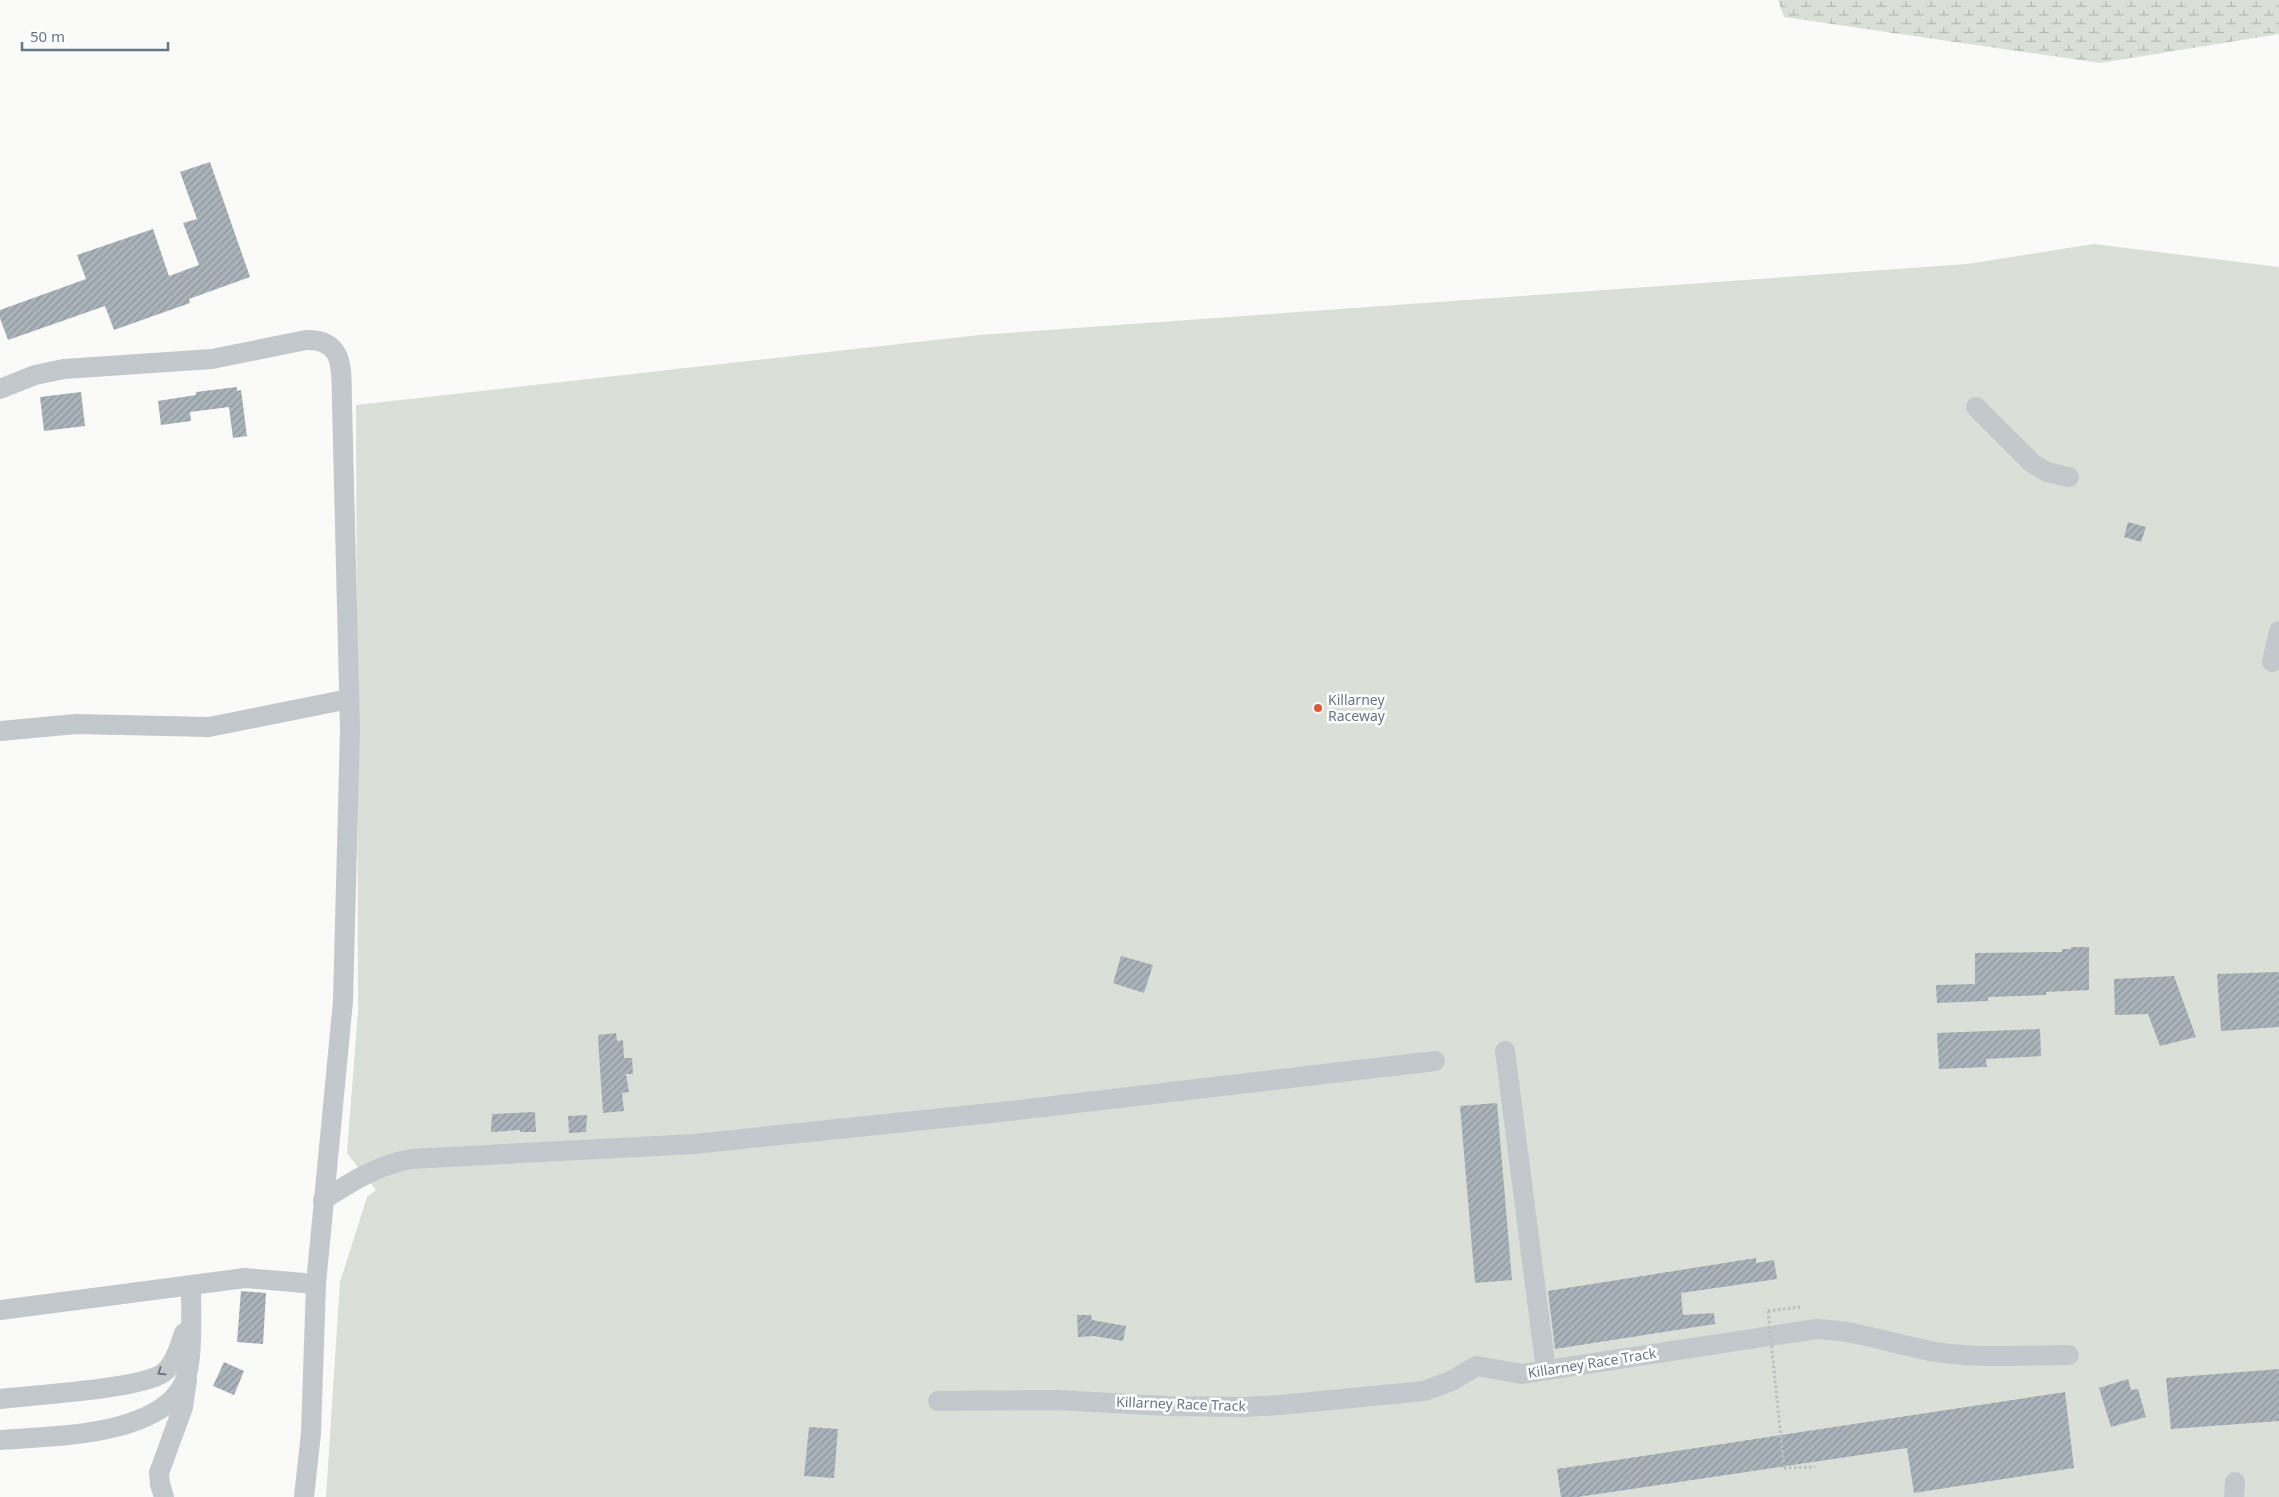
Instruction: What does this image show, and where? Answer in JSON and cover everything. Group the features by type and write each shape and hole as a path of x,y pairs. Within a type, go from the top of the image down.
{"street":[{"path":"0,389 35,375 64,369 212,360 306,340 320,340 328,343 335,350 341,374 349,699 343,1002 316,1284 311,1433 304,1497"},
{"path":"1976,407 2032,463 2047,472 2069,477"},
{"path":"2272,662 2279,630"},
{"path":"0,731 76,724 209,726 349,699"},
{"path":"1505,1052 1546,1370"},
{"path":"323,1200 372,1170 389,1163 411,1159 694,1144 1001,1112 1435,1060"},
{"path":"0,1310 245,1278 316,1284"},
{"path":"164,1497 159,1473 186,1399 191,1286"},
{"path":"0,1399 124,1385 161,1375 176,1357 191,1315"},
{"name":"Killarney Race Track","path":"938,1401 1056,1400 1167,1406 1253,1407 1424,1391 1451,1381 1477,1366 1521,1374 1816,1329 1838,1330 1936,1352 1973,1356 2069,1355"},
{"path":"0,1440 92,1433 128,1424 147,1417 163,1406 183,1385 188,1373"}],"path":[{"path":"1800,1307 1768,1311 1784,1468 1815,1466"}],"green space":[{"path":"1778,0 2279,0 2279,34 2100,63 1784,17"},
{"name":"Killarney Raceway","path":"2094,244 2279,267 2279,1497 326,1497 340,1282 367,1197 376,1190 347,1153 358,1011 356,405 979,335 1967,264"}],"building":[{"path":"210,162 250,277 189,299 190,303 114,330 105,306 8,340 0,318 0,310 86,279 77,255 153,229 169,276 199,265 183,223 197,219 180,172"},
{"path":"237,387 237,391 241,390 247,436 233,438 229,407 190,412 191,421 161,425 158,401 196,395 196,392"},
{"path":"81,392 85,426 44,431 40,397"},
{"path":"2128,522 2146,527 2141,542 2124,537"},
{"path":"2071,947 2089,947 2089,990 2046,992 2046,995 1988,997 1988,1001 1937,1003 1936,985 1975,984 1975,953 2062,952 2062,949 2071,949"},
{"path":"1121,956 1153,965 1144,993 1113,983"},
{"path":"2279,972 2279,1027 2221,1031 2217,974"},
{"path":"2174,976 2196,1037 2160,1046 2148,1014 2115,1015 2114,979"},
{"path":"2040,1029 2041,1056 1986,1059 1987,1067 1939,1069 1937,1033"},
{"path":"616,1033 617,1041 623,1040 624,1058 632,1058 633,1074 626,1074 629,1092 622,1093 624,1111 603,1113 598,1038 599,1035"},
{"path":"1497,1103 1512,1280 1475,1283 1460,1106"},
{"path":"535,1112 536,1132 520,1132 520,1130 491,1132 492,1114"},
{"path":"587,1115 586,1132 569,1133 568,1116"},
{"path":"1756,1258 1756,1263 1774,1260 1777,1279 1681,1293 1683,1315 1714,1313 1715,1324 1555,1349 1548,1291"},
{"path":"241,1291 266,1293 263,1344 237,1342"},
{"path":"1077,1315 1091,1315 1092,1320 1126,1326 1123,1341 1094,1336 1078,1337"},
{"path":"224,1362 244,1371 234,1395 213,1386"},
{"path":"2279,1369 2279,1421 2171,1429 2166,1378"},
{"path":"2128,1379 2131,1390 2138,1389 2146,1417 2111,1427 2099,1388"},
{"path":"2065,1392 2074,1468 1914,1493 1907,1448 1578,1497 1561,1497 1557,1469"},
{"path":"809,1427 838,1429 834,1478 804,1476"}],"place":[{"name":"Killarney Raceway","path":"1318,708"}]}
